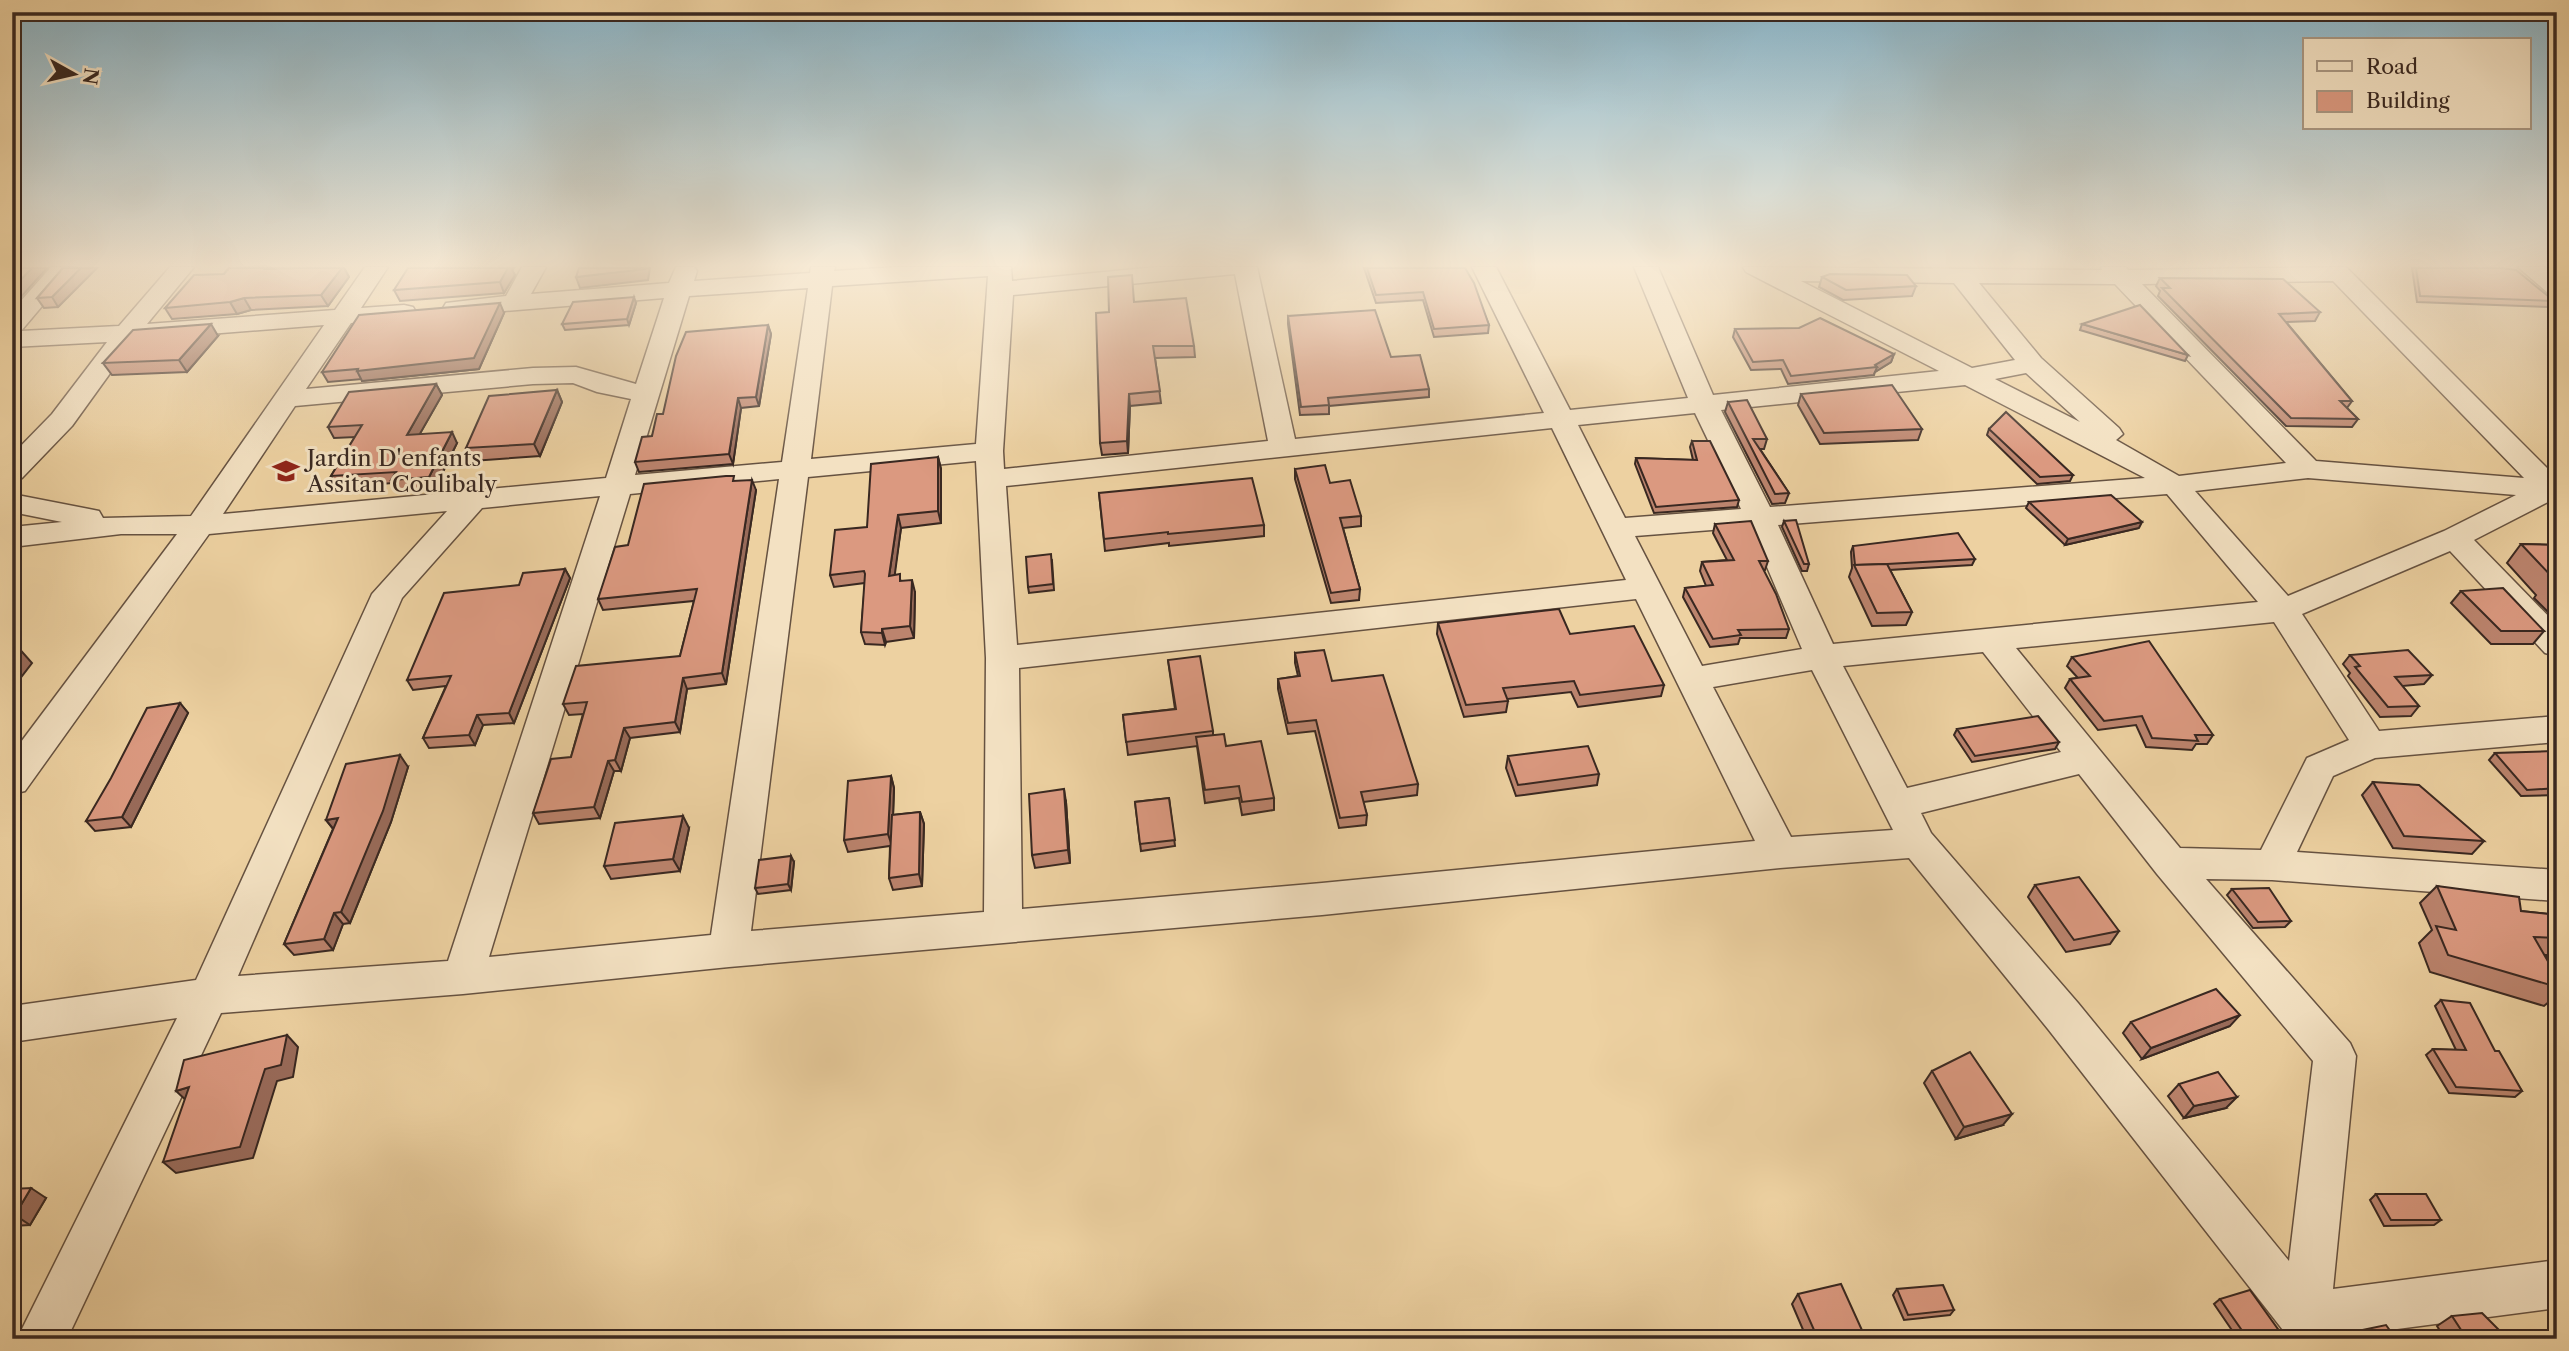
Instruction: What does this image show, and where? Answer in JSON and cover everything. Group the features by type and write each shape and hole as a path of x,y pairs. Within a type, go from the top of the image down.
{"street":[{"path":"12,472 62,420 129,330"},
{"path":"12,339 164,330"},
{"path":"12,781 200,525 333,330"},
{"path":"463,976 667,330"},
{"path":"729,950 814,330"},
{"path":"997,330 989,465 1002,658 1003,928"},
{"path":"1258,330 1283,447"},
{"path":"1516,330 1780,853"},
{"path":"1672,330 1822,657 1918,843 2063,1016 2313,1328"},
{"path":"1879,330 2145,466 2174,485 2283,610 2370,745"},
{"path":"2005,330 2032,364 2145,466"},
{"path":"2174,330 2308,468"},
{"path":"2395,330 2555,490"},
{"path":"12,537 121,525 200,525 616,488 795,469 989,465 1283,447 1971,376 2032,364"},
{"path":"288,398 533,376 576,375 606,386 646,394"},
{"path":"1616,528 2174,485 2308,468 2555,490"},
{"path":"1693,679 1822,657 2283,610 2455,538 2555,490"},
{"path":"41,1339 209,996 388,594 472,501"},
{"path":"12,503 121,525"},
{"path":"2455,538 2557,645"},
{"path":"1002,658 1646,588"},
{"path":"1992,641 2170,863 2334,1056 2313,1328"},
{"path":"2272,865 2319,767 2370,745 2557,729"},
{"path":"1898,804 2088,759"},
{"path":"12,1024 209,996 1003,928 1780,853 1918,843"},
{"path":"2170,863 2272,865 2557,886"},
{"path":"2313,1328 2557,1284"}],"building":[{"path":"133,330 206,330 179,360 103,363"},
{"path":"349,330 487,330 474,358 357,371 358,369 322,372"},
{"path":"767,330 756,397 738,398 729,454 635,462 642,437 652,436 657,414 663,414 676,356 686,332"},
{"path":"1097,330 1191,330 1194,346 1153,346 1160,391 1129,394 1127,441 1100,443"},
{"path":"1290,330 1382,330 1391,357 1420,355 1429,389 1328,398 1329,405 1301,407"},
{"path":"1736,330 1845,330 1894,354 1875,365 1877,367 1791,376 1783,360 1753,362"},
{"path":"2103,330 2164,330 2188,355"},
{"path":"2204,330 2292,330 2352,401 2340,401 2358,419 2291,418"},
{"path":"436,384 407,435 452,432 429,477 391,480 396,472 331,476 362,425 328,427 349,392"},
{"path":"1892,385 1922,429 1824,433 1801,394"},
{"path":"557,390 534,444 466,448 489,396"},
{"path":"1747,400 1767,439 1753,439 1789,493 1775,494 1728,402"},
{"path":"2006,412 2073,475 2040,477 1989,429"},
{"path":"1692,441 1710,441 1739,500 1656,507 1636,458 1697,460"},
{"path":"938,457 938,511 898,515 889,576 900,574 900,581 912,580 910,626 882,629 882,633 861,632 865,574 864,571 830,575 835,530 867,527 871,464"},
{"path":"1325,465 1330,483 1350,480 1361,516 1340,518 1360,589 1331,593 1295,469"},
{"path":"734,476 733,481 752,480 722,673 683,678 675,722 624,728 615,760 608,761 594,807 533,813 551,759 571,757 587,702 563,704 576,666 680,656 697,589 598,599 615,547 628,545 644,484"},
{"path":"1252,478 1264,525 1104,539 1099,493"},
{"path":"2111,495 2142,522 2068,539 2029,502"},
{"path":"1796,520 1809,564 1804,564 1784,521"},
{"path":"1751,521 1768,561 1759,561 1776,594 1789,629 1738,630 1741,635 1713,639 1685,588 1713,585 1702,562 1734,560 1715,524"},
{"path":"1958,533 1975,559 1855,565 1853,546"},
{"path":"2521,544 2557,545 2557,586 2550,579 2554,579"},
{"path":"1051,554 1053,584 1028,587 1026,557"},
{"path":"1887,564 1912,612 1877,613 1854,565"},
{"path":"565,569 509,713 477,715 469,735 423,738 451,676 407,680 444,593 519,585 523,573"},
{"path":"2503,588 2544,631 2501,631 2461,591"},
{"path":"1559,609 1570,634 1634,626 1664,685 1580,695 1574,681 1503,688 1508,701 1466,705 1438,623"},
{"path":"2149,641 2213,735 2195,735 2198,741 2152,738 2142,716 2104,721 2070,679 2090,676 2072,657"},
{"path":"1324,650 1332,681 1383,675 1418,784 1361,792 1367,815 1340,818 1316,720 1288,723 1278,679 1300,676 1295,653"},
{"path":"2408,650 2432,675 2395,677 2419,706 2388,707 2355,667 2360,666 2350,655"},
{"path":"1200,656 1213,731 1126,742 1123,715 1176,709 1168,660"},
{"path":"180,703 122,817 86,821 147,708"},
{"path":"2038,716 2059,742 1975,756 1957,729"},
{"path":"1224,734 1226,746 1261,741 1274,798 1242,802 1239,786 1205,790 1196,737"},
{"path":"1588,746 1599,774 1518,785 1508,756"},
{"path":"2553,751 2557,755 2557,788 2527,790 2495,753"},
{"path":"400,755 383,811 341,912 334,913 324,939 284,944 338,818 326,820 346,764"},
{"path":"891,776 888,834 844,840 848,781"},
{"path":"2373,782 2419,785 2484,841 2404,836"},
{"path":"1064,789 1068,850 1032,855 1029,794"},
{"path":"1169,798 1175,840 1140,844 1135,802"},
{"path":"920,812 919,874 889,878 892,815"},
{"path":"683,816 673,859 604,866 615,823"},
{"path":"791,856 788,884 755,888 759,860"},
{"path":"2079,877 2119,931 2074,940 2035,885"},
{"path":"2437,886 2519,897 2521,911 2557,915 2557,938 2534,937 2557,977 2557,987 2448,955 2436,926 2456,930"},
{"path":"2269,888 2291,921 2258,922 2232,889"},
{"path":"2216,989 2240,1015 2151,1048 2131,1022"},
{"path":"2441,1000 2470,1003 2495,1051 2499,1051 2522,1091 2456,1087 2433,1049 2466,1050"},
{"path":"287,1035 281,1065 265,1069 240,1147 163,1162 189,1087 176,1091 184,1060"},
{"path":"1970,1052 2012,1114 1964,1127 1932,1071"},
{"path":"2218,1072 2237,1097 2194,1106 2179,1084"},
{"path":"31,1188 15,1215 12,1215 12,1189"},
{"path":"2376,1194 2426,1194 2441,1220 2391,1220"},
{"path":"1841,1284 1866,1339 1818,1339 1798,1294"},
{"path":"1943,1285 1954,1310 1908,1315 1897,1289"},
{"path":"2250,1290 2280,1332 2248,1339 2220,1299"},
{"path":"2482,1313 2508,1339 2467,1339 2452,1316"},
{"path":"2386,1325 2396,1339 2358,1339 2353,1332"}],"place":[{"name":"Jardin D'enfants Assitan Coulibaly","path":"286,471"}]}
